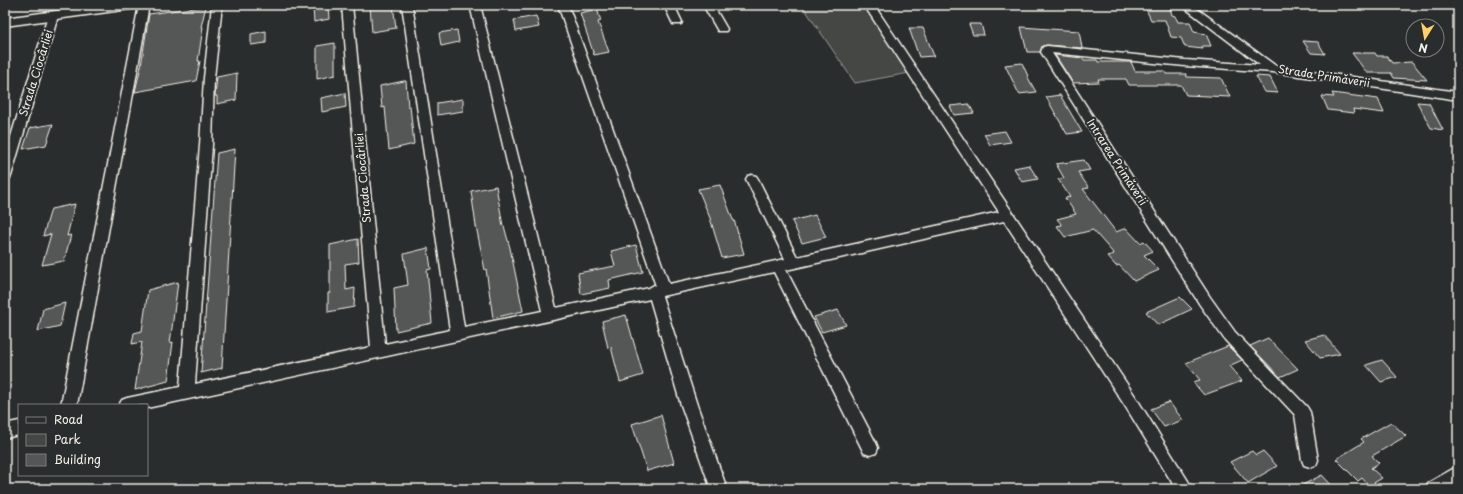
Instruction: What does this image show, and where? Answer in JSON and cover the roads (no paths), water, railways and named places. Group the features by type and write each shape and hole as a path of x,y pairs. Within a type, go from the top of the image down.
{"street":[{"name":"Strada Ciocârliei","path":"5,22 130,5"},
{"path":"69,404 144,5"},
{"path":"187,392 206,145 209,78 218,5"},
{"name":"Strada Ciocârliei","path":"347,5 379,352"},
{"path":"407,5 458,335"},
{"path":"475,5 550,314"},
{"path":"563,5 659,290 689,405 719,489"},
{"path":"669,5 677,22"},
{"path":"708,5 722,29"},
{"path":"869,5 1132,404 1185,489"},
{"name":"Strada Primăverii","path":"1186,5 1273,69 1458,96"},
{"name":"Strada Ciocârliei","path":"5,176 53,16"},
{"name":"Intrarea Primăverii","path":"1273,69 1184,63 1050,49 1047,49 1046,52 1205,301 1242,350 1302,412 1310,460"},
{"path":"752,179 793,263"},
{"path":"132,404 458,335 659,290 793,263 1008,215"},
{"path":"777,266 870,448"},
{"path":"5,431 18,428"},
{"path":"1434,489 1458,474"}]}
